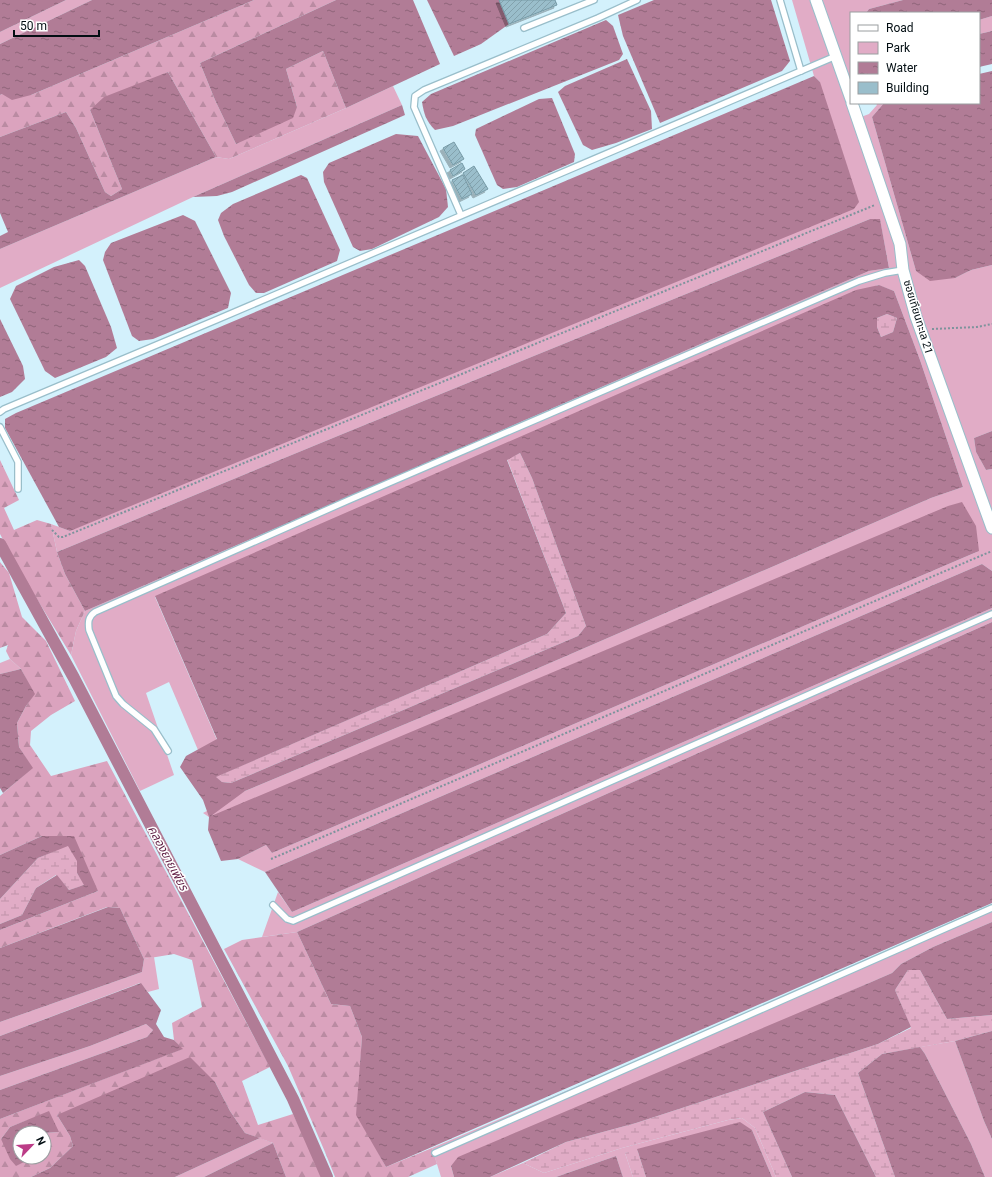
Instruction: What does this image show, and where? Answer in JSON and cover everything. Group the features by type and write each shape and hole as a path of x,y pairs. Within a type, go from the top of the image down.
{"street":[{"path":"816,0 850,96"},
{"name":"ซอยเทียนทะเล 21","path":"852,104 900,244 904,270 920,329 992,528"}],"lane":[{"path":"524,28 594,0"},
{"path":"461,215 414,107 415,96 424,90 598,18 637,0"},
{"path":"780,0 801,71"},
{"path":"0,412 17,403 216,320 836,56"},
{"path":"168,751 154,729 123,704 113,692 88,630 89,618 95,612 349,500 859,281 886,273 904,270"},
{"path":"0,427 18,462 18,489"},
{"path":"273,905 287,920 293,921 992,614"},
{"path":"435,1153 992,908"}],"path":[{"path":"52,530 59,537 63,538 885,201"},
{"path":"920,329 977,327 992,324"},
{"path":"271,859 992,551"}],"green space":[{"path":"66,0 92,0 0,44 0,32"},
{"path":"254,0 336,0 200,63 215,100 236,144 297,107 286,69 323,51 346,108 229,159 216,157 168,72 90,110 122,189 111,196 105,192 76,128 66,112 0,137 0,95 31,95"},
{"path":"792,0 903,0 869,9 867,12 850,12 850,104 852,104 861,117 869,114 876,104 883,104 872,117 916,271 955,278 971,270 992,265 992,431 974,438 976,452 986,470 992,469 992,571 982,564 265,872 238,859 266,845 272,853 979,551 209,817 203,813 245,791 506,682 931,498 963,487 920,360 894,291 878,285 155,597 217,740 198,750 169,682 146,693 174,775 140,791 71,655 76,631 85,611 869,271 889,268 880,220 870,219 57,552 51,524 70,531 820,82 814,76"},
{"path":"992,16 992,31 980,34 980,20"},
{"path":"393,86 402,105 193,197 0,288 0,249 216,157 229,159"},
{"path":"887,314 897,318 893,332 881,337 877,327 877,318"},
{"path":"520,453 532,478 586,626 578,636 231,783 222,782 215,777 547,634 566,613 507,459"},
{"path":"0,460 19,500 4,508 14,530 37,520 51,524 57,552 65,574 85,611 76,631 71,655 18,568 0,534"},
{"path":"0,562 9,573 22,617 46,641 75,701 51,715 31,731 30,745 51,776 107,761 270,1067 242,1081 258,1125 293,1114 323,1177 286,1177 273,1143 245,1133 230,1111 215,1082 57,1115 70,1136 73,1146 50,1168 31,1177 0,1177 0,1119 182,1049 174,1040 172,1023 202,1007 192,960 174,954 144,959 120,908 107,907 0,948 0,930 98,891 42,836 0,855 0,796 32,768 19,747 17,723 34,694 21,669 10,659 6,651 8,645 0,648"},
{"path":"992,608 992,622 297,932 262,937 278,892 292,912"},
{"path":"10,659 21,669 0,674 0,663"},
{"path":"68,845 77,861 77,873 85,885 69,890 56,875 36,888 22,915 0,924 0,899 38,858"},
{"path":"992,910 992,922 933,947 901,964 892,973 451,1166 454,1177 441,1177 432,1148"},
{"path":"297,932 331,1004 350,1006 362,1037 360,1069 378,1152 386,1167 432,1148 437,1164 408,1177 335,1177 288,1066 224,949 242,940"},
{"path":"154,957 159,989 148,992 140,983 0,1036 0,1022 142,972 144,959"},
{"path":"908,970 920,970 947,1019 992,1015 992,1031 955,1041 882,1054 858,1073 895,1177 876,1177 835,1095 805,1092 763,1112 792,1177 776,1177 755,1128 742,1118 728,1120 622,1148 544,1173 523,1163 566,1142 636,1123 878,1044 911,1028 895,990"},
{"path":"146,1024 153,1030 147,1037 0,1090 0,1076 90,1046"},
{"path":"955,1041 992,1139 992,1177 985,1177 971,1144 920,1047"},
{"path":"742,1118 755,1128 776,1177 772,1177 752,1130 625,1153 633,1177 623,1177 616,1156 556,1177 490,1177 523,1163 544,1173 622,1148 728,1120"},
{"path":"260,1138 273,1143 204,1177 175,1177"},
{"path":"637,1149 646,1177 633,1177 625,1153"}],"water":[{"path":"0,0 66,0 0,32"},
{"path":"92,0 254,0 31,95 12,100 2,94 0,95 0,44"},
{"path":"336,0 413,0 440,64 346,108 323,51 286,69 297,107 293,118 236,144 215,100 200,63"},
{"path":"427,0 500,0 509,24 481,44 454,56"},
{"path":"654,0 771,0 790,61 782,71 660,123 623,36 618,15"},
{"path":"903,0 992,0 992,16 980,20 980,12 867,12 869,9"},
{"path":"606,20 613,26 623,54 619,60 453,126 435,130 427,120 422,102 431,94"},
{"path":"992,31 992,64 980,67 980,34"},
{"path":"627,59 651,111 652,129 616,143 592,150 583,145 558,92 565,86"},
{"path":"992,71 992,265 971,270 955,278 930,281 916,271 872,117 883,104 980,104 980,74"},
{"path":"168,72 216,157 0,249 0,236 8,232 0,213 0,137 66,112 76,128 105,192 111,196 122,189 90,110 104,97"},
{"path":"814,76 820,82 859,202 854,209 70,531 59,527 5,428 5,419 16,413"},
{"path":"552,98 575,154 574,162 517,187 503,189 497,185 475,135 476,129 539,99"},
{"path":"402,105 405,115 232,192 217,196 193,197"},
{"path":"396,134 418,136 446,189 448,207 439,217 372,249 360,251 353,247 324,182 323,172 329,163"},
{"path":"301,175 307,178 340,250 337,261 264,293 256,293 249,285 224,236 218,220 221,213 233,204"},
{"path":"183,215 195,221 231,293 228,308 153,339 139,341 132,336 103,260 105,252 111,243"},
{"path":"870,219 880,219 889,268 869,271 85,611 65,574 57,552"},
{"path":"79,260 85,266 111,327 117,348 106,357 55,378 45,371 10,299 16,286 54,267"},
{"path":"879,285 894,291 920,360 963,487 931,498 506,682 245,791 211,816 948,506 962,502 976,526 979,551 272,853 266,845 238,859 221,861 208,830 209,817 203,800 180,767 186,756 217,739 155,596 856,290","holes":["887,314 897,318 893,332 881,337 877,327 877,318","520,453 532,478 586,626 578,636 231,783 222,782 216,777 547,634 566,613 507,460"]},
{"path":"0,319 23,366 25,379 12,392 0,397"},
{"path":"992,431 992,469 986,470 976,452 974,438"},
{"path":"982,564 992,571 992,608 292,912 265,872"},
{"path":"992,622 992,903 386,1167 356,1115 362,1037 350,1006 331,1004 297,932"},
{"path":"21,669 35,694 26,706 17,723 19,747 33,768 3,793 0,788 0,674"},
{"path":"42,836 74,836 98,891 0,930 0,924 22,915 36,888 57,875 69,890 84,885 77,873 77,861 68,846 38,858 0,899 0,855"},
{"path":"108,907 120,908 144,959 142,972 0,1022 0,948"},
{"path":"992,922 992,1015 947,1019 920,970 908,970 895,990 911,1027 878,1044 636,1123 566,1142 490,1177 454,1177 451,1166 458,1157 892,973 901,964 933,947"},
{"path":"141,983 161,1010 156,1024 164,1037 174,1040 183,1049 0,1119 0,1090 147,1037 153,1030 146,1024 90,1046 0,1076 0,1036"},
{"path":"992,1031 992,1139 955,1041"},
{"path":"920,1047 971,1144 985,1177 895,1177 858,1073 882,1054"},
{"path":"190,1057 215,1082 230,1111 245,1133 260,1138 175,1177 31,1177 50,1168 73,1146 70,1136 57,1115"},
{"path":"805,1092 835,1095 876,1177 792,1177 763,1112"},
{"path":"49,1111 59,1132 52,1132 52,1125 15,1125"},
{"path":"740,1122 752,1130 772,1177 646,1177 637,1149"},
{"path":"12,1126 12,1161 1,1139"},
{"path":"273,1143 286,1177 204,1177"},
{"path":"616,1156 623,1177 556,1177"}],"building":[{"path":"499,0 555,0 557,5 509,24"},
{"path":"454,142 464,159 453,165 443,148"},
{"path":"462,163 465,169 453,176 450,170"},
{"path":"474,166 488,189 476,195 463,173"},
{"path":"463,175 472,194 462,199 452,180"}],"waterway":[{"name":"คลองยายเพียร","path":"0,544 74,678 293,1099 327,1177"}]}
